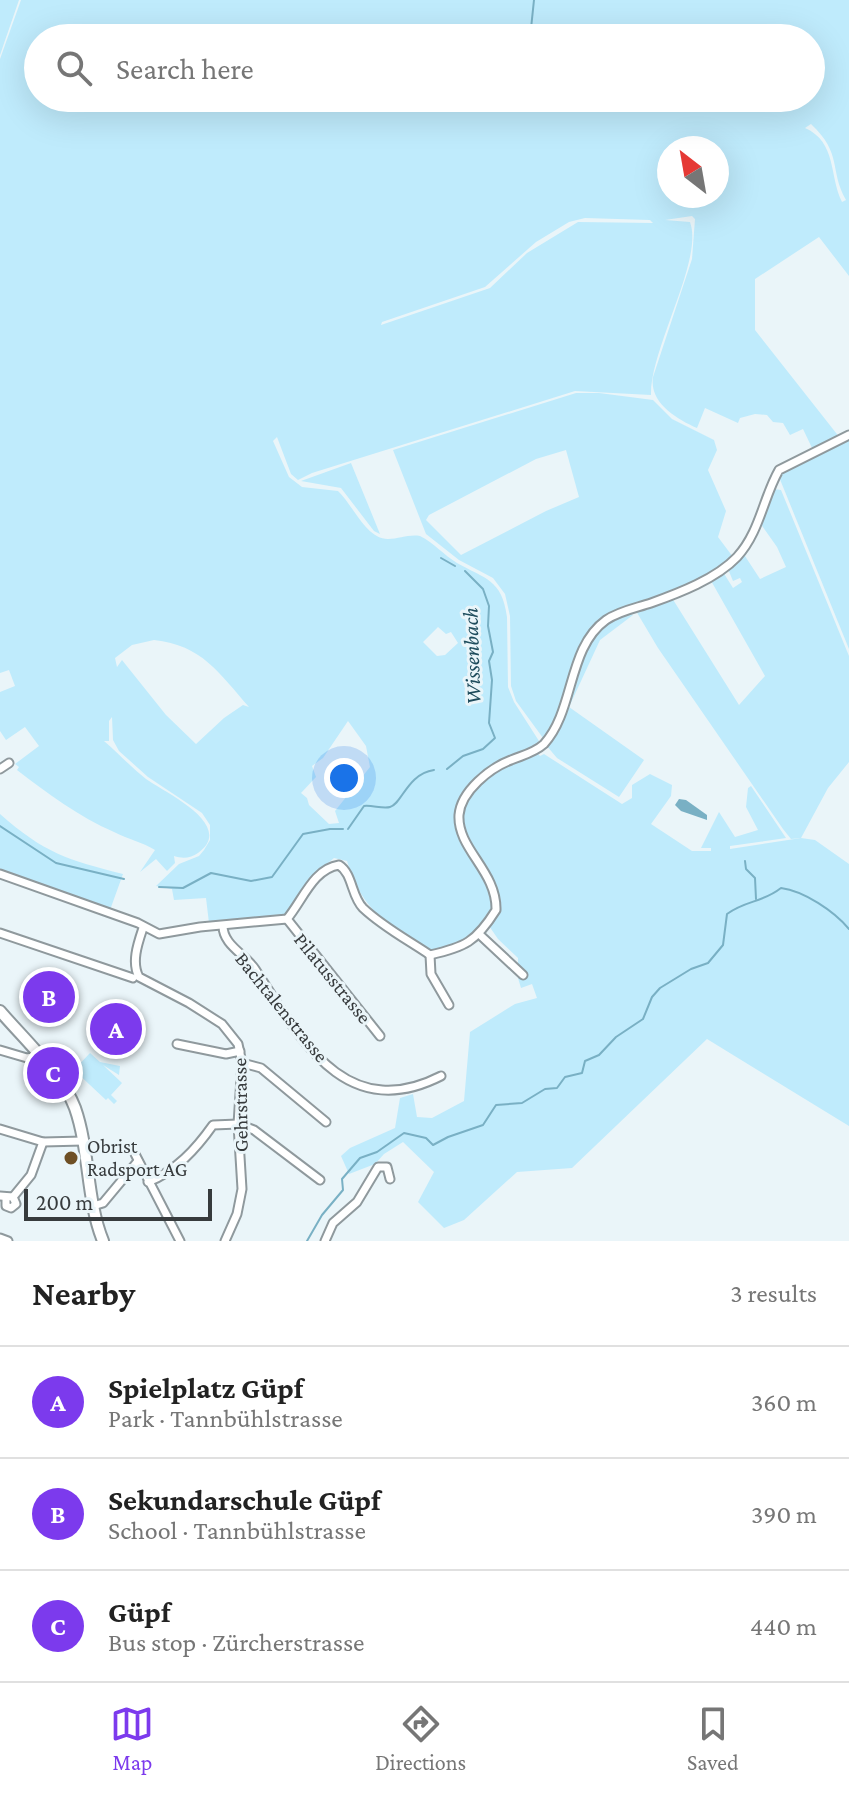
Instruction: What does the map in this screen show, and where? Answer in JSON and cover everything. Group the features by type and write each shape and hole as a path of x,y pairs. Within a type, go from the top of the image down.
{"main road":[{"path":"0,1011 39,1056 71,1100 83,1141 93,1206 103,1241"}],"street":[{"path":"0,874 138,923 159,934 287,919 319,873 327,867 339,865 345,869 362,907 392,931 430,955 460,948 479,934 496,910 496,895 461,829 459,815 468,793 497,767 531,753 544,743 556,725 583,650 595,630 617,614 670,596 724,568 751,536 779,470 849,435"},
{"path":"0,769 9,763"},
{"name":"Pilatusstrasse","path":"287,919 380,1036"},
{"name":"Bachtalenstrasse","path":"223,926 223,933 230,943 252,964 304,1041 319,1058 354,1084 367,1089 409,1090 441,1076"},
{"name":"Gehrstrasse","path":"143,928 136,957 139,977 222,1024 235,1038 240,1051 240,1203 225,1241"},
{"path":"0,933 133,978"},
{"path":"479,934 523,975"},
{"path":"430,955 431,974 449,1005"},
{"path":"177,1044 226,1054 240,1051"},
{"path":"0,1050 27,1058 39,1056"},
{"path":"242,1063 261,1068 326,1122"},
{"path":"148,1182 170,1171 200,1143 213,1125 238,1124 254,1130 320,1180"},
{"path":"0,1129 43,1142 64,1144 83,1141"},
{"path":"7,1197 28,1181 43,1142"},
{"path":"93,1206 103,1203 135,1158 180,1241"},
{"path":"325,1241 333,1223 357,1202 378,1167 387,1167 390,1179"},
{"path":"0,1238 8,1241"}],"shaded area":[{"path":"0,0 19,0 0,55"},
{"path":"21,0 849,0 849,276 819,237 755,279 755,330 840,438 813,450 803,429 790,435 783,423 773,422 767,415 740,418 738,423 705,408 697,428 673,415 655,395 653,377 692,259 695,219 692,216 665,220 690,222 692,238 684,281 659,353 653,376 651,395 575,391 298,480 291,474 277,437 273,441 289,477 302,487 338,491 366,528 380,538 420,536 496,587 505,604 507,617 508,687 539,741 532,747 540,756 544,754 622,804 632,798 632,785 650,774 672,785 671,796 651,824 692,851 711,851 711,848 701,848 719,812 735,837 758,830 746,807 748,788 751,786 786,838 730,846 730,849 801,838 815,840 849,864 849,1126 707,1039 572,1168 517,1172 464,1220 444,1228 418,1202 434,1172 403,1142 375,1164 349,1174 341,1156 350,1148 395,1128 400,1098 413,1094 417,1117 432,1118 464,1101 470,1032 515,1004 537,998 532,984 521,988 518,958 487,923 462,944 432,953 379,916 361,894 347,861 334,858 316,873 286,915 209,923 206,898 174,900 172,889 156,886 179,864 199,856 204,850 210,840 210,825 202,813 148,777 119,751 113,740 112,717 109,721 109,741 104,741 146,779 193,810 209,831 208,842 193,856 174,856 175,863 167,871 156,859 140,872 155,850 88,819 17,770 19,767 15,764 39,746 25,727 6,740 0,731 0,692 15,686 9,670 0,673 0,59","holes":["811,124 832,153 846,200 842,202 827,151 815,134 805,128","585,218 650,220 653,223 578,222 527,253 490,288 381,325 382,322 485,287 536,242 569,222","438,627 446,634 451,632 458,643 445,655 437,656 423,642","154,640 171,643 197,654 249,707 243,705 224,718 196,744 166,715 122,660 117,667 115,658 132,645","348,721 366,746 370,767 335,811 339,823 329,824 301,793 316,777 312,766 323,758"]},
{"path":"576,393 653,400 672,419 714,440 717,450 708,470 726,511 718,537 733,557 690,584 617,611 581,651 553,723 543,738 516,701 511,686 510,616 505,594 493,578 459,560 426,534 393,450","holes":["566,450 579,497 461,555 426,520 429,515 536,459"]},
{"path":"849,437 849,649 779,477 783,470"},
{"path":"351,463 380,534 374,531 341,488 301,481"},
{"path":"774,489 781,490 849,656 849,762 828,788 801,838 791,839 658,648 636,611 672,598 739,705 765,676 710,579 723,572 733,588 742,582 740,578 733,581 728,569 743,553 760,579 786,567 777,547 760,523"},
{"path":"629,613 633,615 600,640 569,707 644,760 619,797 557,758 546,745 589,643 604,626"},
{"path":"679,799 686,800 707,815 707,820 681,811 675,805"},
{"path":"0,814 30,838 57,853 123,874 110,910 0,870"},
{"path":"90,1053 100,1062 120,1066 119,1075 103,1065 122,1083 111,1095 117,1101 114,1104 74,1070"}],"waterway":[{"path":"531,24 534,0"},
{"name":"Wissenbach","path":"441,558 455,566"},
{"name":"Wissenbach","path":"447,769 463,756 483,749 495,738 489,723 492,680 489,661 493,652 488,626 489,606 483,589 465,571"},
{"name":"Wissenbach","path":"348,829 364,806 384,808 394,805 417,777 434,770"},
{"name":"Wissenbach","path":"0,826 56,863 124,879"},
{"name":"Wissenbach","path":"159,887 183,888 211,873 251,881 272,877 303,834 343,829"},
{"path":"745,861 746,869 755,878 756,899"},
{"path":"307,1241 322,1215 343,1190 342,1179 360,1158 377,1152 404,1133 426,1138 433,1145 483,1125 496,1105 522,1103 545,1089 557,1088 565,1077 582,1073 585,1061 599,1055 616,1037 643,1019 652,997 660,988 691,969 708,963 723,945 727,914 734,909 781,888 818,903 849,929"}],"place":[{"name":"Sekundarschule Güpf","path":"49,997"},
{"name":"Spielplatz Güpf","path":"116,1029"},
{"name":"Güpf","path":"53,1073"},
{"name":"Obrist Radsport AG","path":"71,1158"}]}
